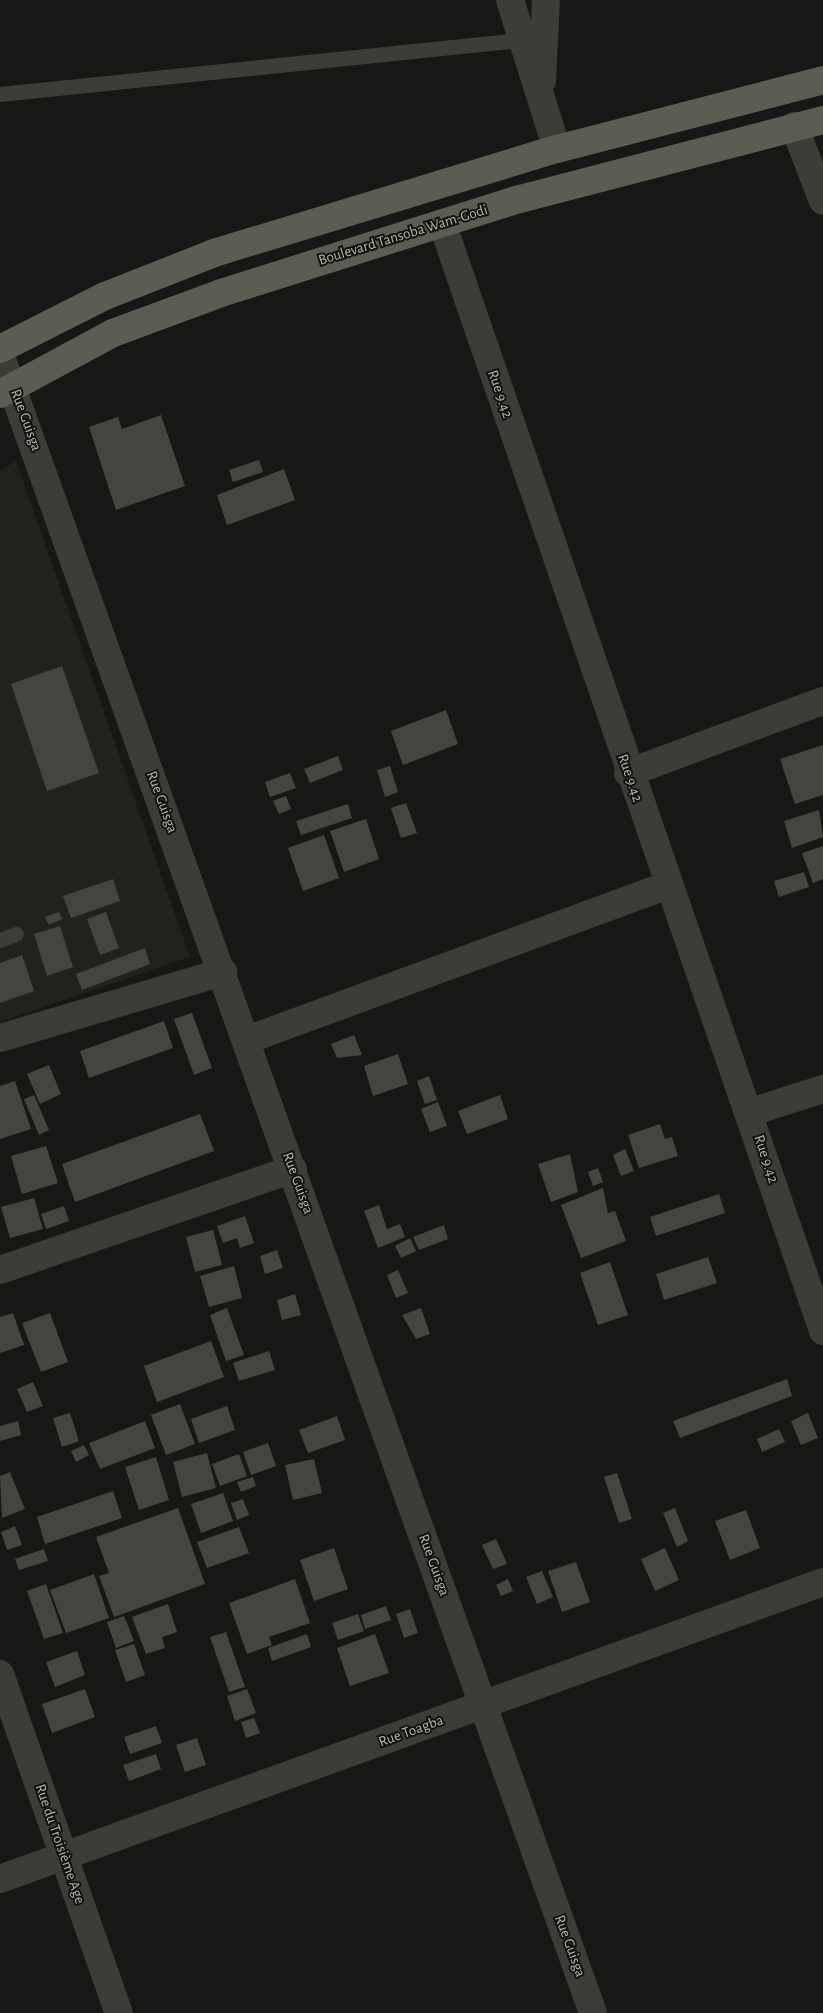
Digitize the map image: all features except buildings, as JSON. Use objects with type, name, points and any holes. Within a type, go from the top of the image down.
[{"type":"main road","points":[[0,349],[104,296],[214,253],[556,149],[823,80]]},
{"type":"main road","name":"Boulevard Tansoba Wam-Godi","points":[[7,390],[113,333],[170,311],[442,223],[794,126],[823,120]]},
{"type":"street","points":[[510,0],[532,39],[541,95],[556,149]]},
{"type":"street","points":[[532,39],[546,0]]},
{"type":"street","points":[[794,126],[823,201]]},
{"type":"street","name":"Rue 9.42","points":[[442,223],[628,773],[751,1112],[823,1331]]},
{"type":"street","name":"Rue Guisga","points":[[0,354],[7,390],[223,972],[593,2013]]},
{"type":"street","points":[[628,773],[823,701]]},
{"type":"street","points":[[247,1040],[668,885]]},
{"type":"street","points":[[0,1038],[223,972]]},
{"type":"street","points":[[751,1112],[823,1089]]},
{"type":"street","points":[[0,1270],[293,1169]]},
{"type":"street","name":"Rue Toagba","points":[[0,1880],[823,1582]]},
{"type":"street","name":"Rue du Troisième Age","points":[[0,1674],[119,2013]]},
{"type":"lane","points":[[0,94],[532,39]]},
{"type":"lane","points":[[0,940],[16,934]]},
{"type":"shaded area","points":[[16,461],[190,957],[0,1022],[0,471]]}]
